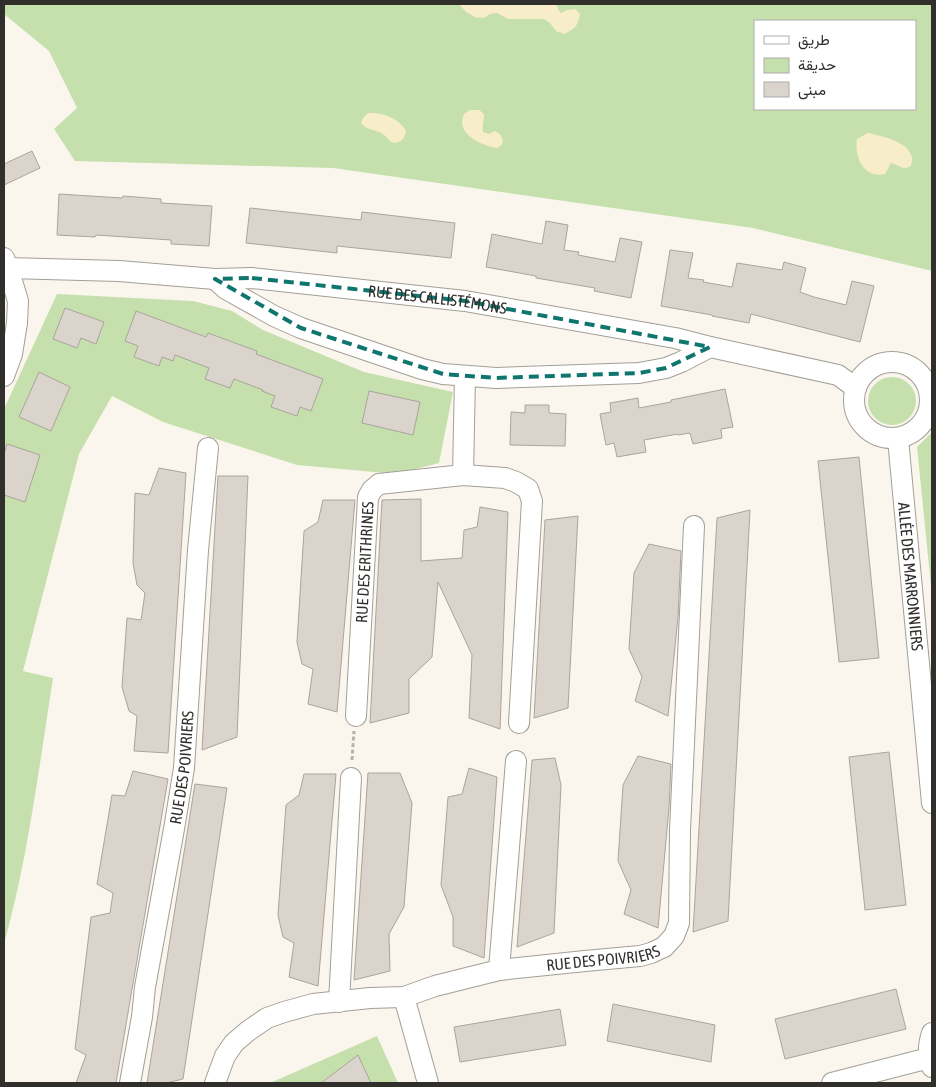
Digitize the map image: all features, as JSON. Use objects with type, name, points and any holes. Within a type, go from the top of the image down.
[{"type":"street","name":"RUE DES CALLISTÉMONS","points":[[5,265],[119,270],[215,279],[252,278],[464,301],[675,338],[838,375],[856,388]]},
{"type":"street","points":[[4,376],[12,354],[18,301],[5,265]]},
{"type":"street","points":[[215,279],[226,289],[274,316],[301,328],[422,369],[443,374],[496,378],[639,373],[666,368],[710,347]]},
{"type":"street","points":[[889,362],[902,363],[913,368],[923,377],[929,388],[931,407],[919,428],[910,435],[898,438],[880,437],[865,427],[858,417],[854,406],[854,394],[858,382],[866,372],[876,365],[889,362]]},
{"type":"street","points":[[463,475],[464,376]]},
{"type":"street","name":"ALLÉE DES MARRONNIERS","points":[[898,438],[932,803]]},
{"type":"street","name":"RUE DES POIVRIERS","points":[[130,1083],[184,768],[198,550],[208,448]]},
{"type":"street","name":"RUE DES ERITHRINES","points":[[356,716],[368,496],[379,484],[463,475],[506,478],[528,489],[532,501],[519,723]]},
{"type":"street","name":"RUE DES POIVRIERS","points":[[215,1083],[225,1056],[234,1043],[267,1018],[284,1012],[313,1004],[370,998],[404,997],[435,986],[499,970],[651,954],[664,947],[674,936],[679,923],[680,830],[694,526]]},
{"type":"street","points":[[499,970],[516,761]]},
{"type":"street","points":[[339,1002],[350,778]]},
{"type":"street","points":[[404,997],[428,1083]]},
{"type":"street","points":[[832,1083],[931,1062],[929,1044],[932,1033]]},
{"type":"path","points":[[350,778],[356,716]]},
{"type":"highlighted area","points":[[252,278],[465,301],[710,347],[666,368],[639,373],[496,378],[443,374],[301,328],[215,279]]},
{"type":"green space","points":[[4,4],[932,4],[932,271],[753,228],[333,168],[75,161],[54,129],[77,108],[49,51],[4,14]]},
{"type":"green space","points":[[57,294],[193,301],[232,311],[263,330],[364,372],[453,392],[439,463],[396,474],[297,465],[163,422],[112,396],[79,454],[23,671],[53,678],[38,779],[20,879],[4,944],[4,409]]},
{"type":"green space","points":[[887,377],[897,377],[909,384],[916,396],[916,406],[909,418],[897,425],[887,425],[879,421],[872,414],[868,406],[868,396],[872,388],[879,381]]},
{"type":"green space","points":[[932,432],[932,596],[917,447]]},
{"type":"green space","points":[[377,1036],[398,1083],[270,1083]]},
{"type":"sand","points":[[459,4],[556,4],[561,13],[575,9],[580,14],[575,27],[564,34],[556,31],[544,19],[508,19],[497,13],[490,14],[484,18],[475,17],[466,12]]},
{"type":"sand","points":[[470,110],[479,110],[484,114],[483,132],[489,134],[495,131],[500,134],[503,140],[502,145],[497,148],[486,145],[466,133],[462,121],[464,114]]},
{"type":"sand","points":[[368,113],[385,115],[399,122],[406,130],[404,138],[394,143],[381,133],[363,126],[361,123]]},
{"type":"sand","points":[[868,133],[894,140],[906,147],[912,158],[911,166],[903,168],[891,163],[885,174],[877,175],[866,170],[859,159],[856,146],[857,139]]},
{"type":"building","points":[[32,151],[40,168],[4,185],[4,164]]},
{"type":"building","points":[[59,194],[122,198],[123,196],[161,199],[161,203],[212,206],[209,246],[171,244],[171,240],[96,235],[95,237],[57,235]]},
{"type":"building","points":[[250,208],[361,220],[362,212],[455,223],[451,258],[337,246],[337,253],[246,243]]},
{"type":"building","points":[[546,221],[568,225],[564,250],[579,252],[578,255],[615,262],[620,238],[642,242],[631,298],[594,291],[595,288],[486,267],[492,234],[542,244]]},
{"type":"building","points":[[670,250],[693,253],[688,278],[704,280],[703,282],[732,287],[737,263],[782,270],[784,262],[806,268],[800,292],[814,297],[846,305],[852,281],[874,286],[860,342],[751,314],[749,323],[661,306]]},
{"type":"building","points":[[65,308],[104,322],[96,344],[81,338],[77,348],[53,339]]},
{"type":"building","points":[[136,311],[206,337],[208,333],[257,351],[256,354],[323,379],[311,411],[300,407],[297,416],[271,407],[275,396],[234,379],[230,388],[205,379],[209,368],[175,355],[173,361],[162,357],[159,366],[134,357],[138,346],[125,341]]},
{"type":"building","points":[[39,372],[70,387],[51,431],[19,417]]},
{"type":"building","points":[[725,389],[733,427],[721,429],[722,438],[693,444],[690,433],[644,440],[646,452],[617,457],[614,443],[606,445],[600,414],[611,412],[610,403],[638,398],[639,408]]},
{"type":"building","points":[[369,391],[420,402],[413,435],[362,423]]},
{"type":"building","points":[[525,405],[549,405],[549,413],[566,414],[565,446],[510,445],[511,412],[525,413]]},
{"type":"building","points":[[7,444],[40,455],[25,502],[4,495],[4,454]]},
{"type":"building","points":[[859,457],[879,658],[839,662],[818,461]]},
{"type":"building","points":[[159,468],[186,473],[168,753],[134,751],[137,716],[129,711],[122,687],[127,618],[141,620],[145,593],[137,585],[133,563],[135,493],[149,495]]},
{"type":"building","points":[[218,476],[248,476],[237,737],[202,750]]},
{"type":"building","points":[[421,499],[421,561],[462,558],[464,530],[477,527],[480,507],[508,512],[500,729],[469,718],[472,655],[438,582],[432,657],[409,679],[409,713],[370,723],[382,500]]},
{"type":"building","points":[[323,500],[355,500],[337,712],[308,704],[313,669],[302,664],[297,642],[304,531],[318,522]]},
{"type":"building","points":[[750,510],[728,921],[693,932],[717,518]]},
{"type":"building","points":[[578,516],[568,708],[534,718],[545,520]]},
{"type":"building","points":[[649,544],[681,551],[678,617],[668,716],[635,701],[642,677],[629,649],[634,573]]},
{"type":"building","points":[[889,752],[906,905],[865,910],[849,757]]},
{"type":"building","points":[[638,756],[671,764],[658,928],[624,914],[631,890],[618,861],[623,785]]},
{"type":"building","points":[[555,758],[561,785],[554,933],[517,947],[532,760]]},
{"type":"building","points":[[469,768],[497,777],[484,958],[453,946],[453,917],[441,885],[448,797],[462,794]]},
{"type":"building","points":[[133,771],[168,779],[116,1083],[76,1083],[86,1055],[75,1049],[91,917],[110,913],[113,893],[97,884],[112,795],[125,796]]},
{"type":"building","points":[[368,773],[400,773],[412,803],[404,907],[389,934],[390,971],[354,980]]},
{"type":"building","points":[[304,774],[336,774],[318,986],[289,977],[294,943],[283,937],[278,915],[286,805],[299,795]]},
{"type":"building","points":[[195,784],[227,788],[183,1079],[166,1083],[147,1083]]},
{"type":"building","points":[[896,989],[906,1029],[785,1059],[775,1019]]},
{"type":"building","points":[[613,1004],[715,1025],[711,1062],[607,1041]]},
{"type":"building","points":[[560,1009],[566,1045],[460,1062],[454,1027]]},
{"type":"building","points":[[358,1055],[371,1083],[321,1083]]}]
